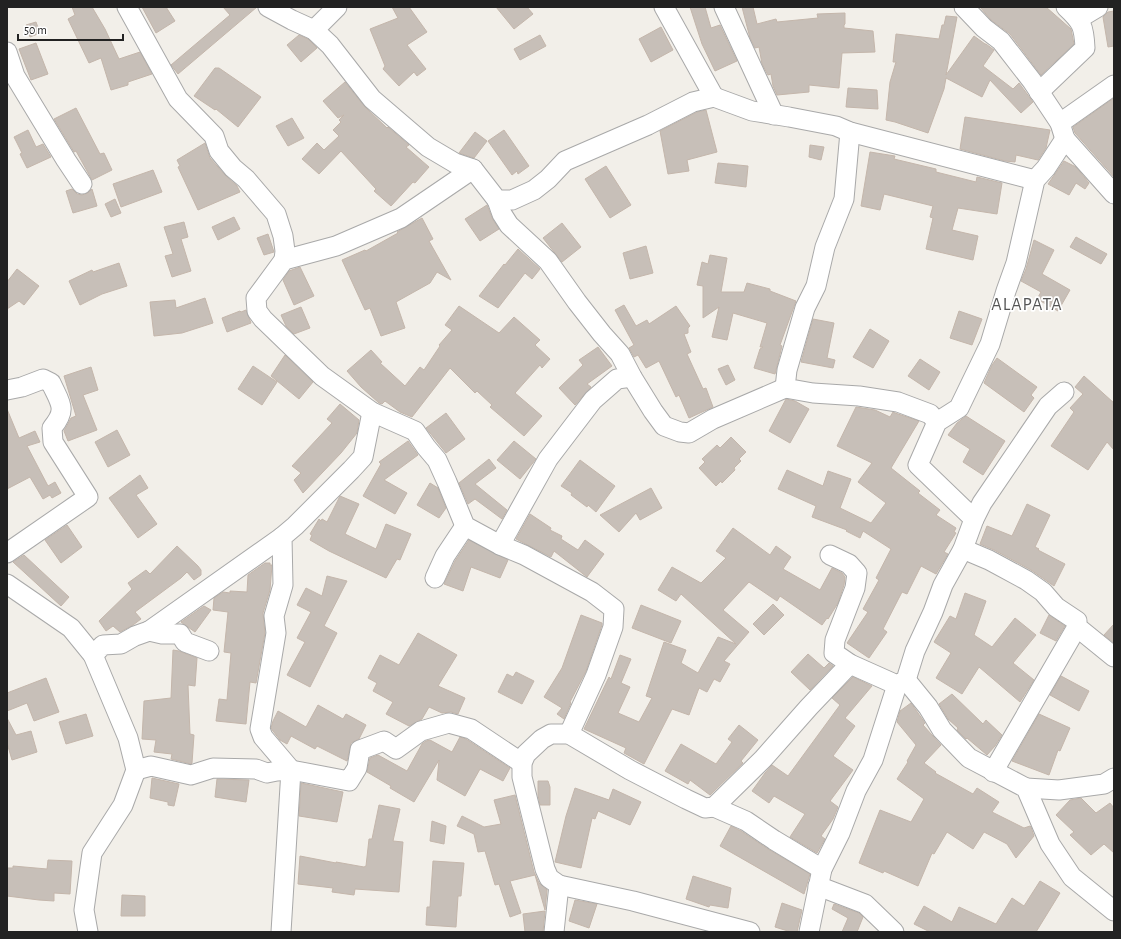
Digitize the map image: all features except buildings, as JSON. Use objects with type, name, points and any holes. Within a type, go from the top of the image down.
[{"type":"street","points":[[127,7],[178,99],[214,136],[219,151],[233,168],[246,178],[276,214],[283,236],[285,251],[284,260],[256,298],[257,311],[263,319],[322,376],[372,412],[415,431],[437,460],[465,526],[524,555],[592,592],[614,609],[613,627],[596,675],[569,734]]},
{"type":"street","points":[[268,7],[314,30],[330,45],[372,99],[428,147],[455,163],[473,169],[497,200],[502,214],[509,225],[548,261],[577,302],[620,354],[632,377],[664,426],[680,432],[689,432],[713,419],[785,388],[813,393],[859,396],[898,402],[930,414],[937,422]]},
{"type":"street","points":[[314,30],[337,7]]},
{"type":"street","points":[[664,7],[714,97]]},
{"type":"street","points":[[724,7],[774,115]]},
{"type":"street","points":[[964,7],[984,28],[1001,41],[1039,92],[1062,131],[1114,194]]},
{"type":"street","points":[[1039,92],[1085,48],[1084,31],[1072,13],[1098,7]]},
{"type":"street","points":[[7,52],[15,76],[82,184]]},
{"type":"street","points":[[974,518],[918,465],[937,422],[959,408],[990,344],[1016,263],[1035,180],[1046,168],[1062,131],[1114,85]]},
{"type":"street","points":[[497,200],[512,200],[534,190],[548,180],[565,161],[648,125],[693,102],[714,97],[752,111],[836,126],[850,132],[1035,180]]},
{"type":"street","points":[[785,388],[787,370],[805,308],[816,286],[825,247],[844,199],[850,132]]},
{"type":"street","points":[[284,260],[336,246],[401,218],[473,169]]},
{"type":"street","points":[[500,544],[548,459],[593,400],[617,379],[632,377]]},
{"type":"street","points":[[7,390],[22,387],[43,379],[51,383],[62,409],[60,418],[52,428],[53,442],[88,498],[7,553]]},
{"type":"street","points":[[809,932],[820,877],[840,833],[856,791],[872,760],[902,682],[933,612],[943,585],[963,549],[974,518],[982,503],[1048,406],[1064,392]]},
{"type":"street","points":[[93,655],[103,645],[121,644],[135,636],[149,631],[282,536],[323,498],[363,457],[372,412]]},
{"type":"street","points":[[435,578],[445,556],[465,526]]},
{"type":"street","points":[[281,932],[291,770],[263,737],[260,728],[276,633],[274,616],[282,585],[282,536]]},
{"type":"street","points":[[963,549],[989,560],[1026,580],[1043,592],[1056,607],[1078,621],[1077,627],[993,772]]},
{"type":"street","points":[[830,555],[849,564],[857,573],[856,588],[835,640],[834,654],[850,664],[902,682],[928,707],[942,730],[968,758],[1026,788],[1059,790],[1104,784],[1114,778]]},
{"type":"street","points":[[7,584],[71,628],[93,655],[128,738],[136,770],[123,805],[92,853],[84,910],[88,932]]},
{"type":"street","points":[[1077,627],[1114,657]]},
{"type":"street","points":[[149,631],[162,634],[180,634],[184,642],[209,651]]},
{"type":"street","points":[[714,807],[762,759],[850,664]]},
{"type":"street","points":[[136,770],[151,766],[191,775],[213,768],[256,769],[267,773],[291,770],[348,781],[357,768],[360,750],[384,741],[396,749],[421,731],[449,723],[471,729],[522,763]]},
{"type":"street","points":[[750,932],[633,901],[559,885],[549,878],[545,869],[522,777],[522,763],[526,754],[542,739],[551,734],[569,734],[630,770],[704,808],[714,807],[746,821],[774,840],[820,877],[865,904],[894,932]]},
{"type":"street","points":[[1026,788],[1050,844],[1072,878],[1114,911]]},
{"type":"street","points":[[554,932],[559,885]]},
{"type":"district","name":"ALAPATA","points":[[1027,304]]}]
